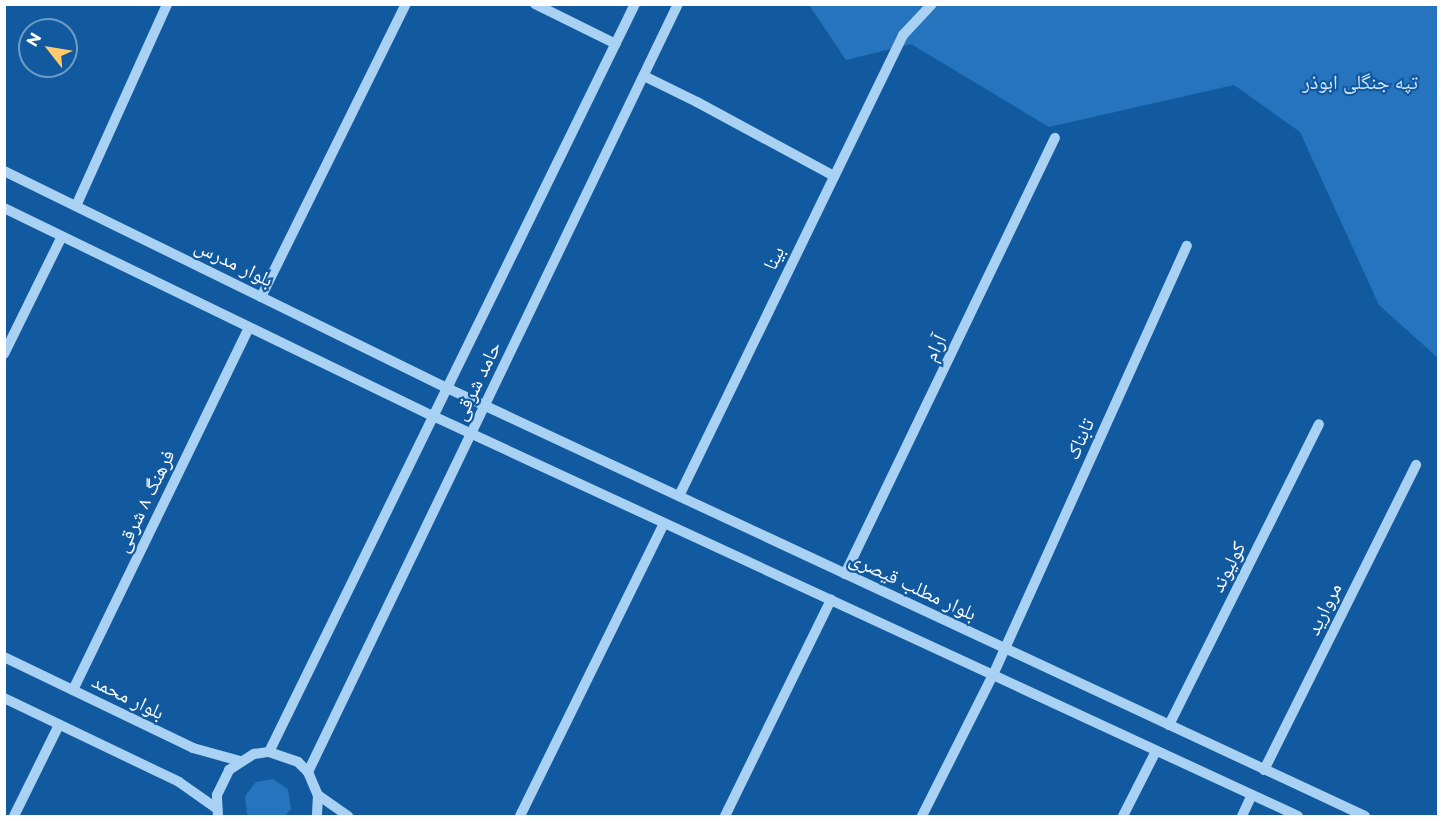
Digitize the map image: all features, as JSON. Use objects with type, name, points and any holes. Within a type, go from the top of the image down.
[{"type":"street","points":[[76,206],[167,4]]},
{"type":"street","points":[[261,297],[406,4]]},
{"type":"street","points":[[535,4],[616,44]]},
{"type":"street","name":"حامد شرقی","points":[[269,752],[635,4]]},
{"type":"street","name":"حامد شرقی","points":[[308,772],[678,4]]},
{"type":"street","name":"بینا","points":[[679,496],[903,35],[932,4]]},
{"type":"street","points":[[644,76],[698,102],[834,176]]},
{"type":"street","name":"آرام","points":[[845,574],[1055,138]]},
{"type":"street","name":"بلوار مدرس","points":[[4,171],[447,388]]},
{"type":"street","points":[[4,208],[471,434],[1298,816]]},
{"type":"street","points":[[4,354],[62,236]]},
{"type":"street","name":"تابناک","points":[[922,816],[993,675],[1187,246]]},
{"type":"street","name":"فرهنگ ۸ شرقی","points":[[73,690],[249,327]]},
{"type":"street","name":"بلوار مطلب قیصری","points":[[447,388],[1365,816]]},
{"type":"street","name":"کولیوند","points":[[1169,725],[1319,424]]},
{"type":"street","name":"مروارید","points":[[1264,770],[1416,465]]},
{"type":"street","points":[[520,816],[664,523]]},
{"type":"street","points":[[725,816],[831,600]]},
{"type":"street","name":"بلوار محمد","points":[[4,657],[193,748],[240,761]]},
{"type":"street","points":[[4,698],[179,782],[217,812]]},
{"type":"street","points":[[14,816],[59,725]]},
{"type":"street","points":[[1123,816],[1156,751]]},
{"type":"street","points":[[217,812],[221,781],[240,761],[254,754],[269,752],[298,762],[308,772],[318,795],[317,816]]},
{"type":"street","points":[[318,795],[348,816]]},
{"type":"street","points":[[1242,816],[1252,795]]},
{"type":"green space","name":"تپه جنگلی ابوذر","points":[[809,5],[1438,5],[1438,358],[1379,305],[1300,132],[1234,85],[1049,127],[911,44],[846,60]]},
{"type":"green space","points":[[273,779],[288,789],[291,809],[285,816],[250,816],[247,814],[245,796],[256,782]]}]
